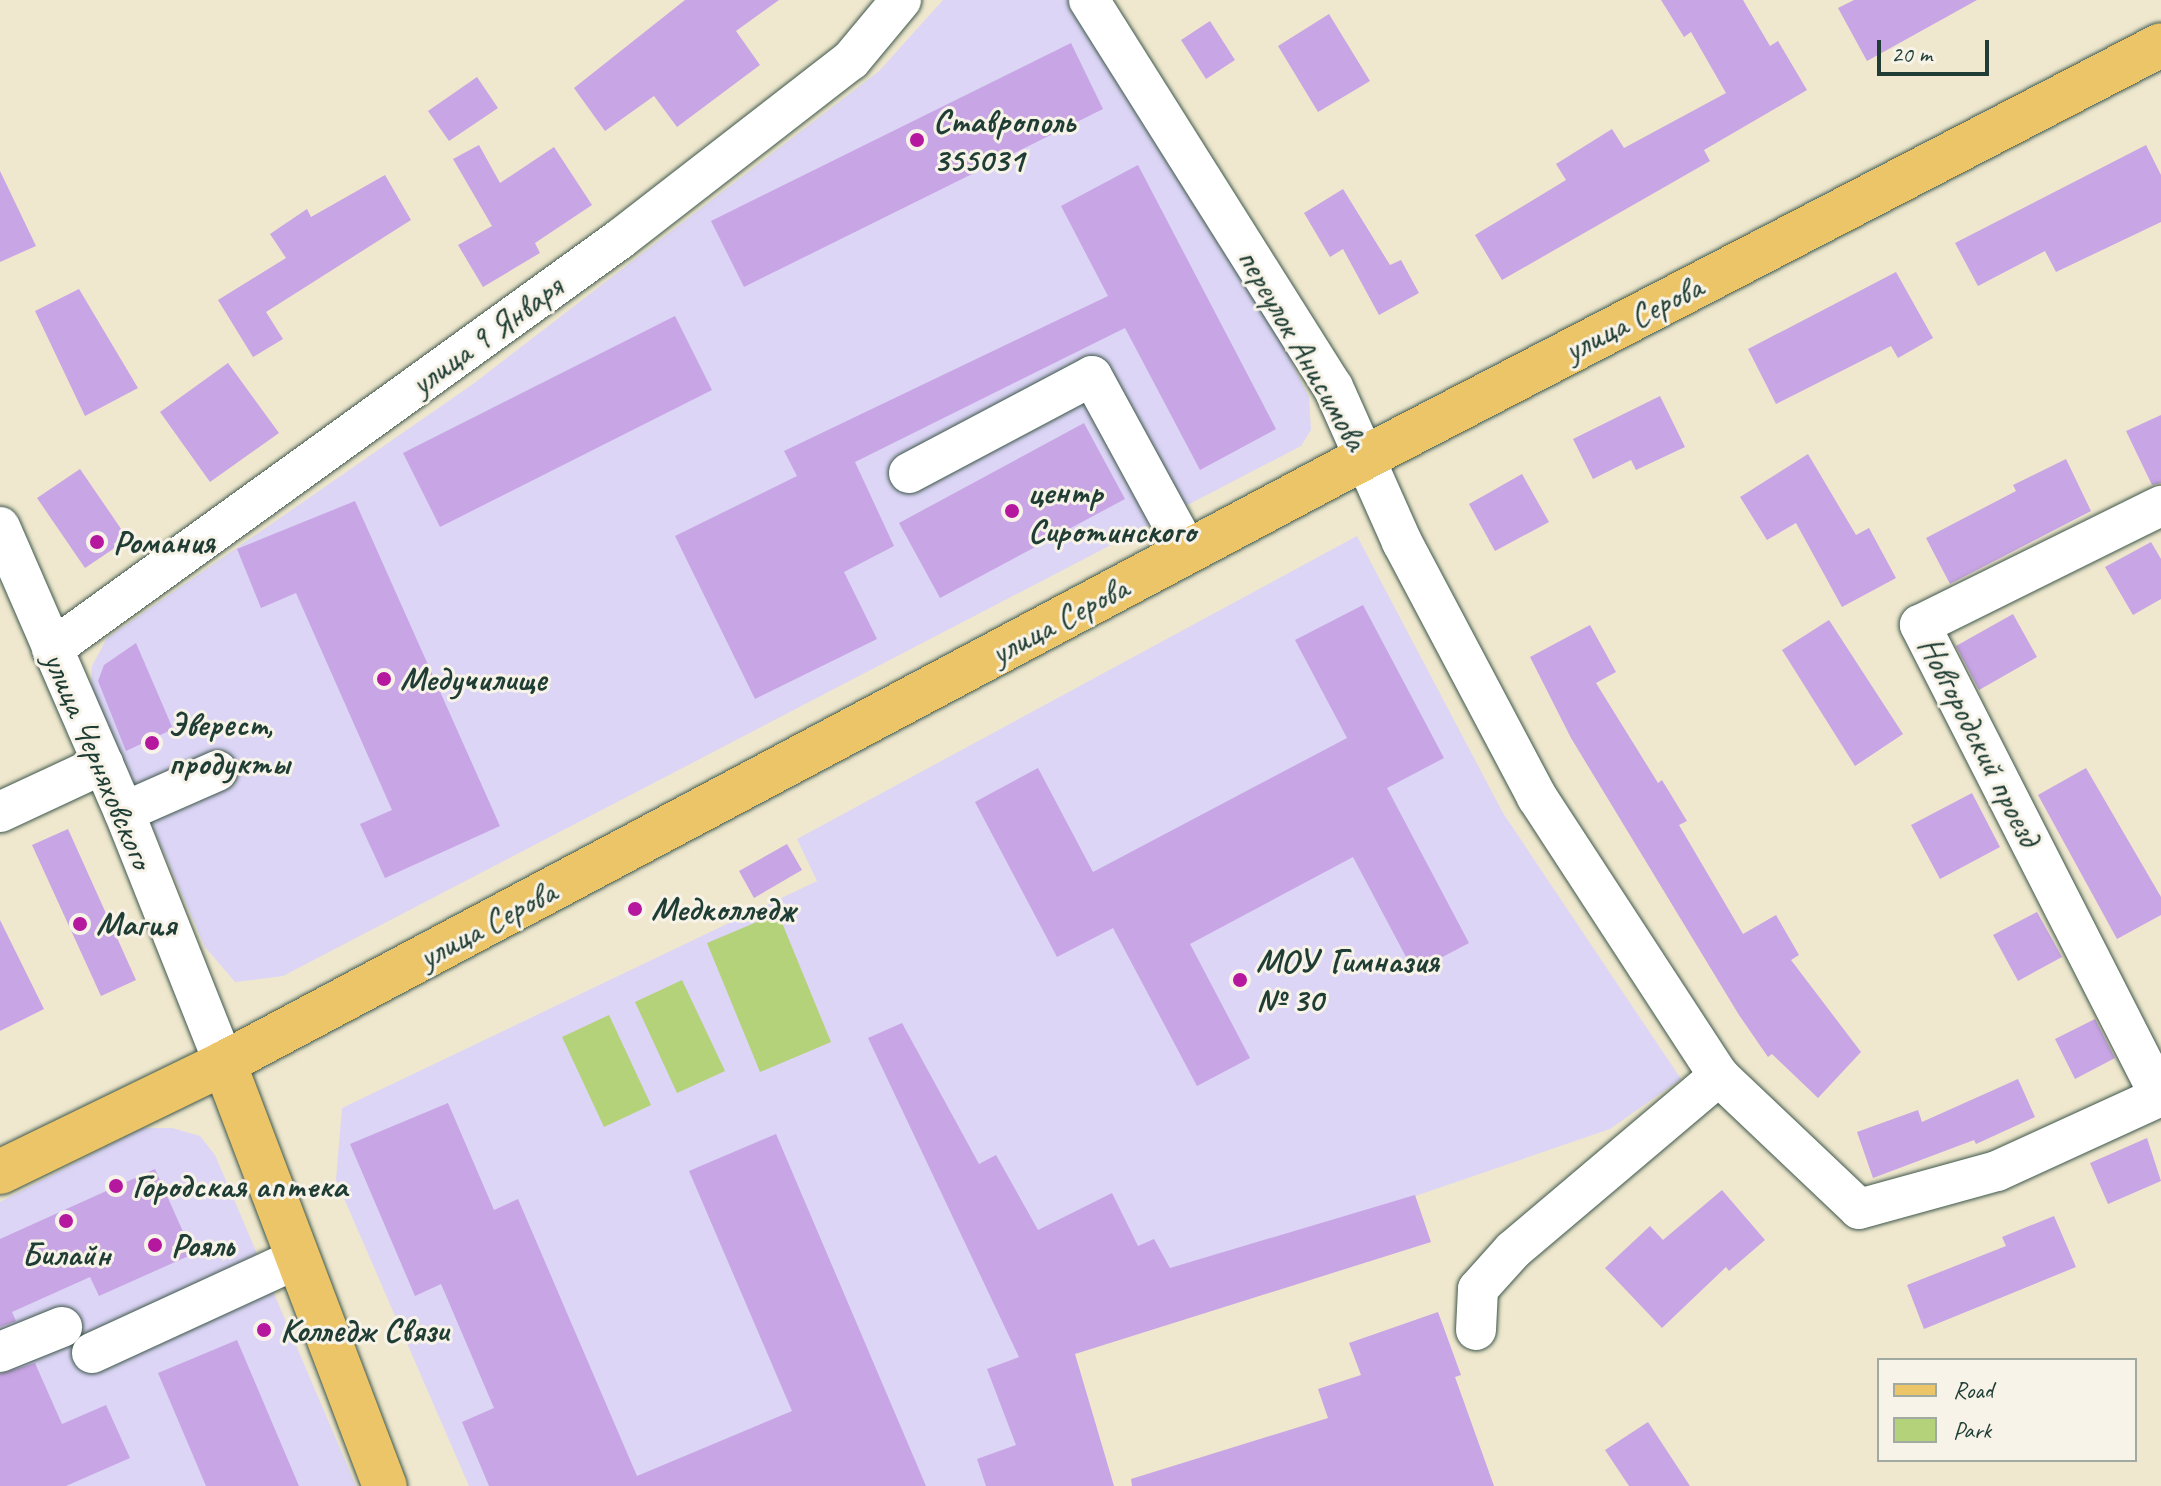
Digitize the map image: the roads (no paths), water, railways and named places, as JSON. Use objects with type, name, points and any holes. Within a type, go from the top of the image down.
[{"type":"main road","name":"улица Серова","points":[[0,1172],[224,1063],[1366,457],[2161,45]]},
{"type":"main road","name":"улица Черняховского","points":[[224,1063],[385,1486]]},
{"type":"street","name":"улица 9 Января","points":[[52,649],[620,239],[851,60],[901,0]]},
{"type":"street","name":"переулок Анисимова","points":[[1089,0],[1333,387],[1402,542],[1537,797],[1719,1076],[1859,1209]]},
{"type":"street","points":[[909,473],[1092,376],[1188,552]]},
{"type":"street","name":"Новгородский проезд","points":[[1859,1209],[1997,1171],[2161,1096],[1920,625],[2161,506]]},
{"type":"street","name":"улица Черняховского","points":[[0,527],[124,812],[224,1063]]},
{"type":"street","points":[[0,812],[103,764]]},
{"type":"street","points":[[124,812],[217,771]]},
{"type":"street","points":[[1476,1330],[1478,1289],[1513,1250],[1719,1076]]},
{"type":"street","points":[[92,1353],[299,1258]]},
{"type":"street","points":[[0,1352],[62,1327]]},
{"type":"place","name":"Ставрополь 355031","points":[[917,140]]},
{"type":"place","name":"центр Сиротинского","points":[[1012,511]]},
{"type":"place","name":"Романия","points":[[97,542]]},
{"type":"place","name":"Медучилище","points":[[384,679]]},
{"type":"place","name":"Эверест, продукты","points":[[152,743]]},
{"type":"place","name":"Медколледж","points":[[635,909]]},
{"type":"place","name":"Магия","points":[[80,924]]},
{"type":"place","name":"МОУ Гимназия № 30","points":[[1240,980]]},
{"type":"place","name":"Городская аптека","points":[[116,1186]]},
{"type":"place","name":"Билайн","points":[[66,1221]]},
{"type":"place","name":"Рояль","points":[[155,1245]]},
{"type":"place","name":"Колледж Связи","points":[[264,1330]]}]
